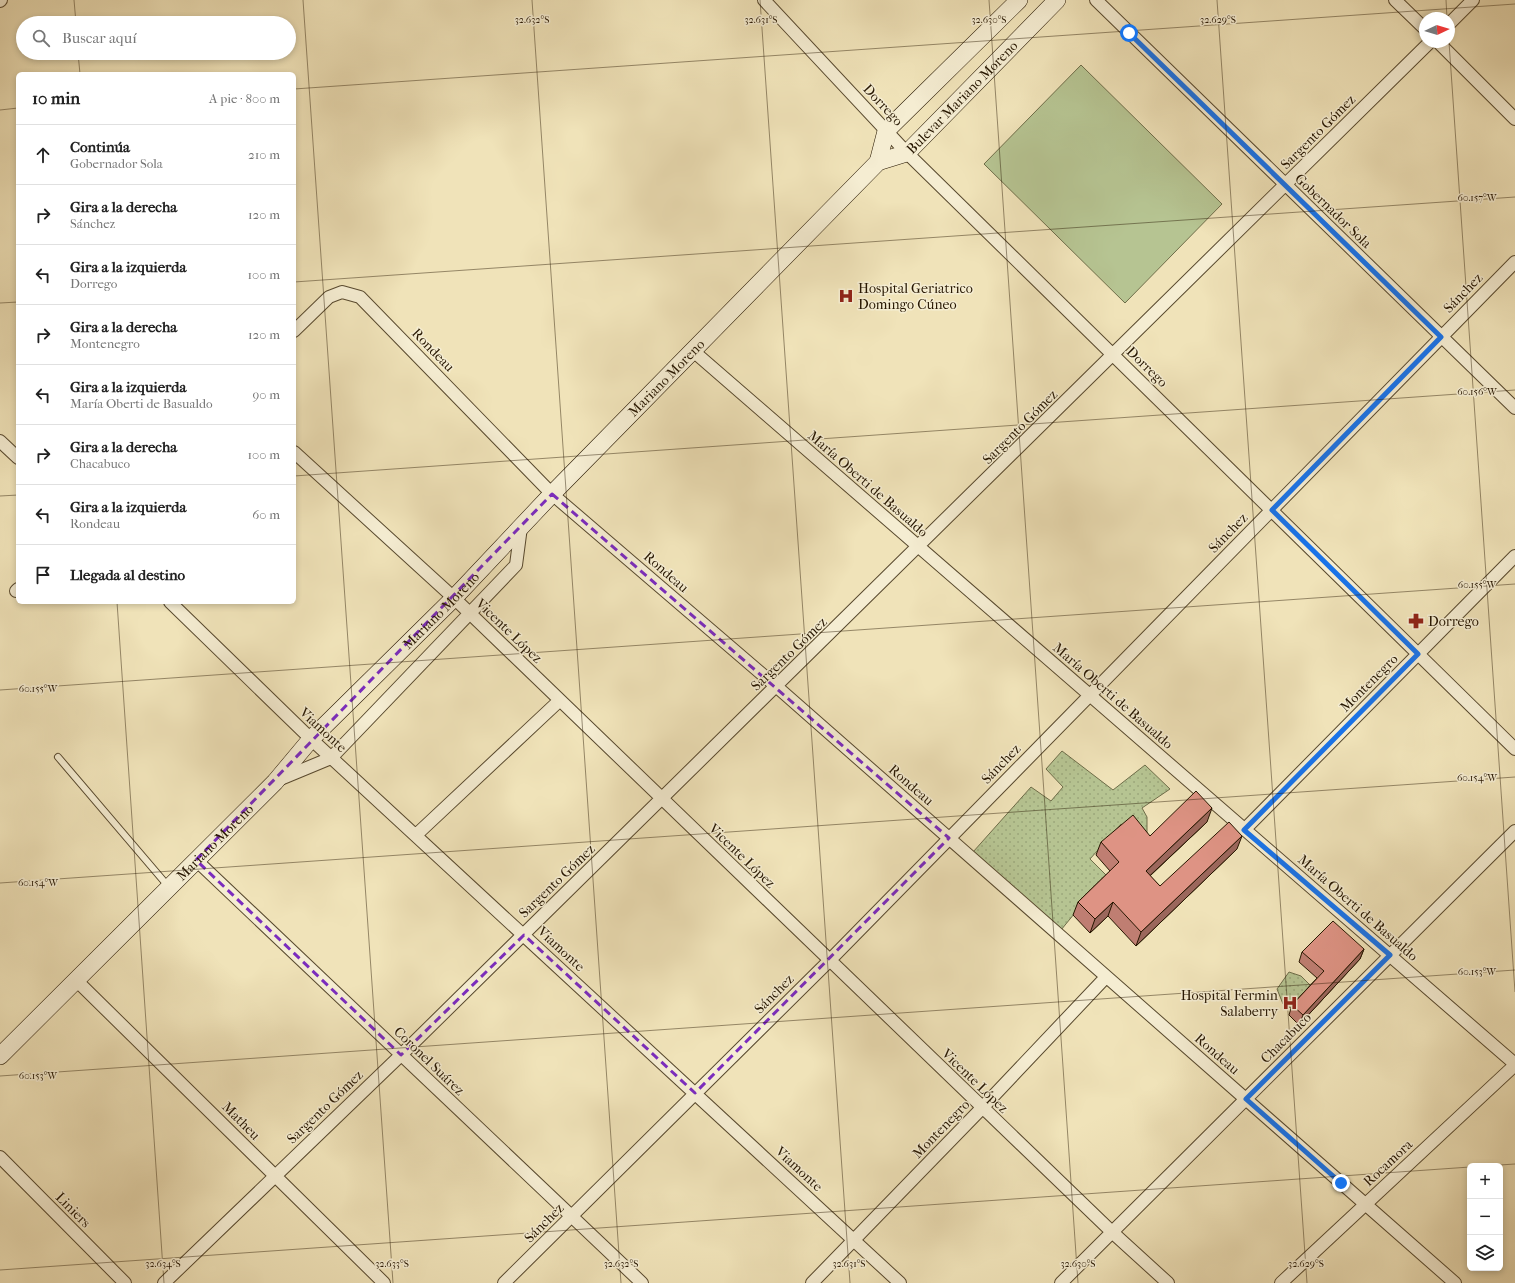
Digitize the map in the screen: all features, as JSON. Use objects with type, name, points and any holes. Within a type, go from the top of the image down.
[{"type":"main road","name":"Bulevar Mariano Moreno","points":[[878,162],[886,131],[1019,0]]},
{"type":"main road","name":"Bulevar Mariano Moreno","points":[[878,162],[907,153],[1057,0]]},
{"type":"main road","name":"Mariano Moreno","points":[[0,1056],[275,782],[311,739],[454,598],[552,494],[692,350],[878,162]]},
{"type":"street","name":"Dorrego","points":[[764,0],[907,153],[1515,748]]},
{"type":"street","name":"Gobernador Sola","points":[[1096,0],[1285,186],[1515,408]]},
{"type":"street","points":[[1395,0],[1419,23]]},
{"type":"street","points":[[1455,18],[1473,0]]},
{"type":"street","name":"Sargento Gómez","points":[[164,1283],[401,1055],[662,800],[1424,48]]},
{"type":"street","points":[[1444,48],[1515,119]]},
{"type":"street","name":"Sánchez","points":[[504,1283],[829,961],[1515,262]]},
{"type":"street","name":"Rondeau","points":[[296,329],[329,297],[342,292],[360,297],[552,494],[777,687],[1455,1283]]},
{"type":"street","name":"María Oberti de Basualdo","points":[[692,350],[1515,1064]]},
{"type":"street","points":[[0,441],[16,456]]},
{"type":"street","name":"Vicente López","points":[[296,454],[454,598],[982,1108],[1112,1232],[1168,1283]]},
{"type":"street","points":[[275,782],[331,758],[470,614],[516,565],[521,527]]},
{"type":"street","name":"Montenegro","points":[[1244,830],[1515,556]]},
{"type":"street","name":"Viamonte","points":[[172,604],[331,758],[900,1283]]},
{"type":"street","points":[[416,835],[559,701]]},
{"type":"street","name":"Chacabuco","points":[[1061,1283],[1515,831]]},
{"type":"street","name":"Coronel Suárez","points":[[196,860],[642,1283]]},
{"type":"street","name":"Montenegro","points":[[812,1283],[855,1241],[1106,977]]},
{"type":"street","name":"Matheu","points":[[76,980],[384,1283]]},
{"type":"street","name":"Rocamora","points":[[1281,1283],[1515,1064]]},
{"type":"street","name":"Liniers","points":[[0,1157],[125,1283]]},
{"type":"lane","points":[[58,757],[169,888]]},
{"type":"highlighted area","points":[[552,494],[949,838],[695,1093],[524,935],[401,1055],[196,860]]},
{"type":"green space","points":[[1081,65],[1222,204],[1125,303],[984,164]]},
{"type":"green space","points":[[1062,751],[1113,790],[1145,765],[1170,789],[1142,808],[1147,817],[1147,835],[1143,839],[1121,824],[1090,859],[1106,875],[1061,930],[973,852],[1031,787],[1051,801],[1063,787],[1046,769]]},
{"type":"green space","points":[[1289,972],[1301,976],[1311,986],[1291,1008],[1283,1004],[1277,989]]},
{"type":"building","points":[[1196,791],[1212,808],[1146,871],[1160,886],[1229,822],[1242,836],[1141,932],[1113,902],[1095,919],[1078,902],[1119,862],[1101,842],[1133,815],[1150,836]]},
{"type":"building","points":[[1333,921],[1364,949],[1303,1015],[1292,1005],[1324,971],[1302,952]]},
{"type":"place","name":"Hospital Geriatrico Domingo Cúneo","points":[[846,296]]},
{"type":"place","name":"Dorrego","points":[[1416,621]]},
{"type":"place","name":"Hospital Fermin Salaberry","points":[[1290,1003]]},
{"type":"route","points":[[1129,33],[1441,337],[1272,510],[1418,654],[1244,830],[1390,955],[1246,1099],[1341,1183]]}]
